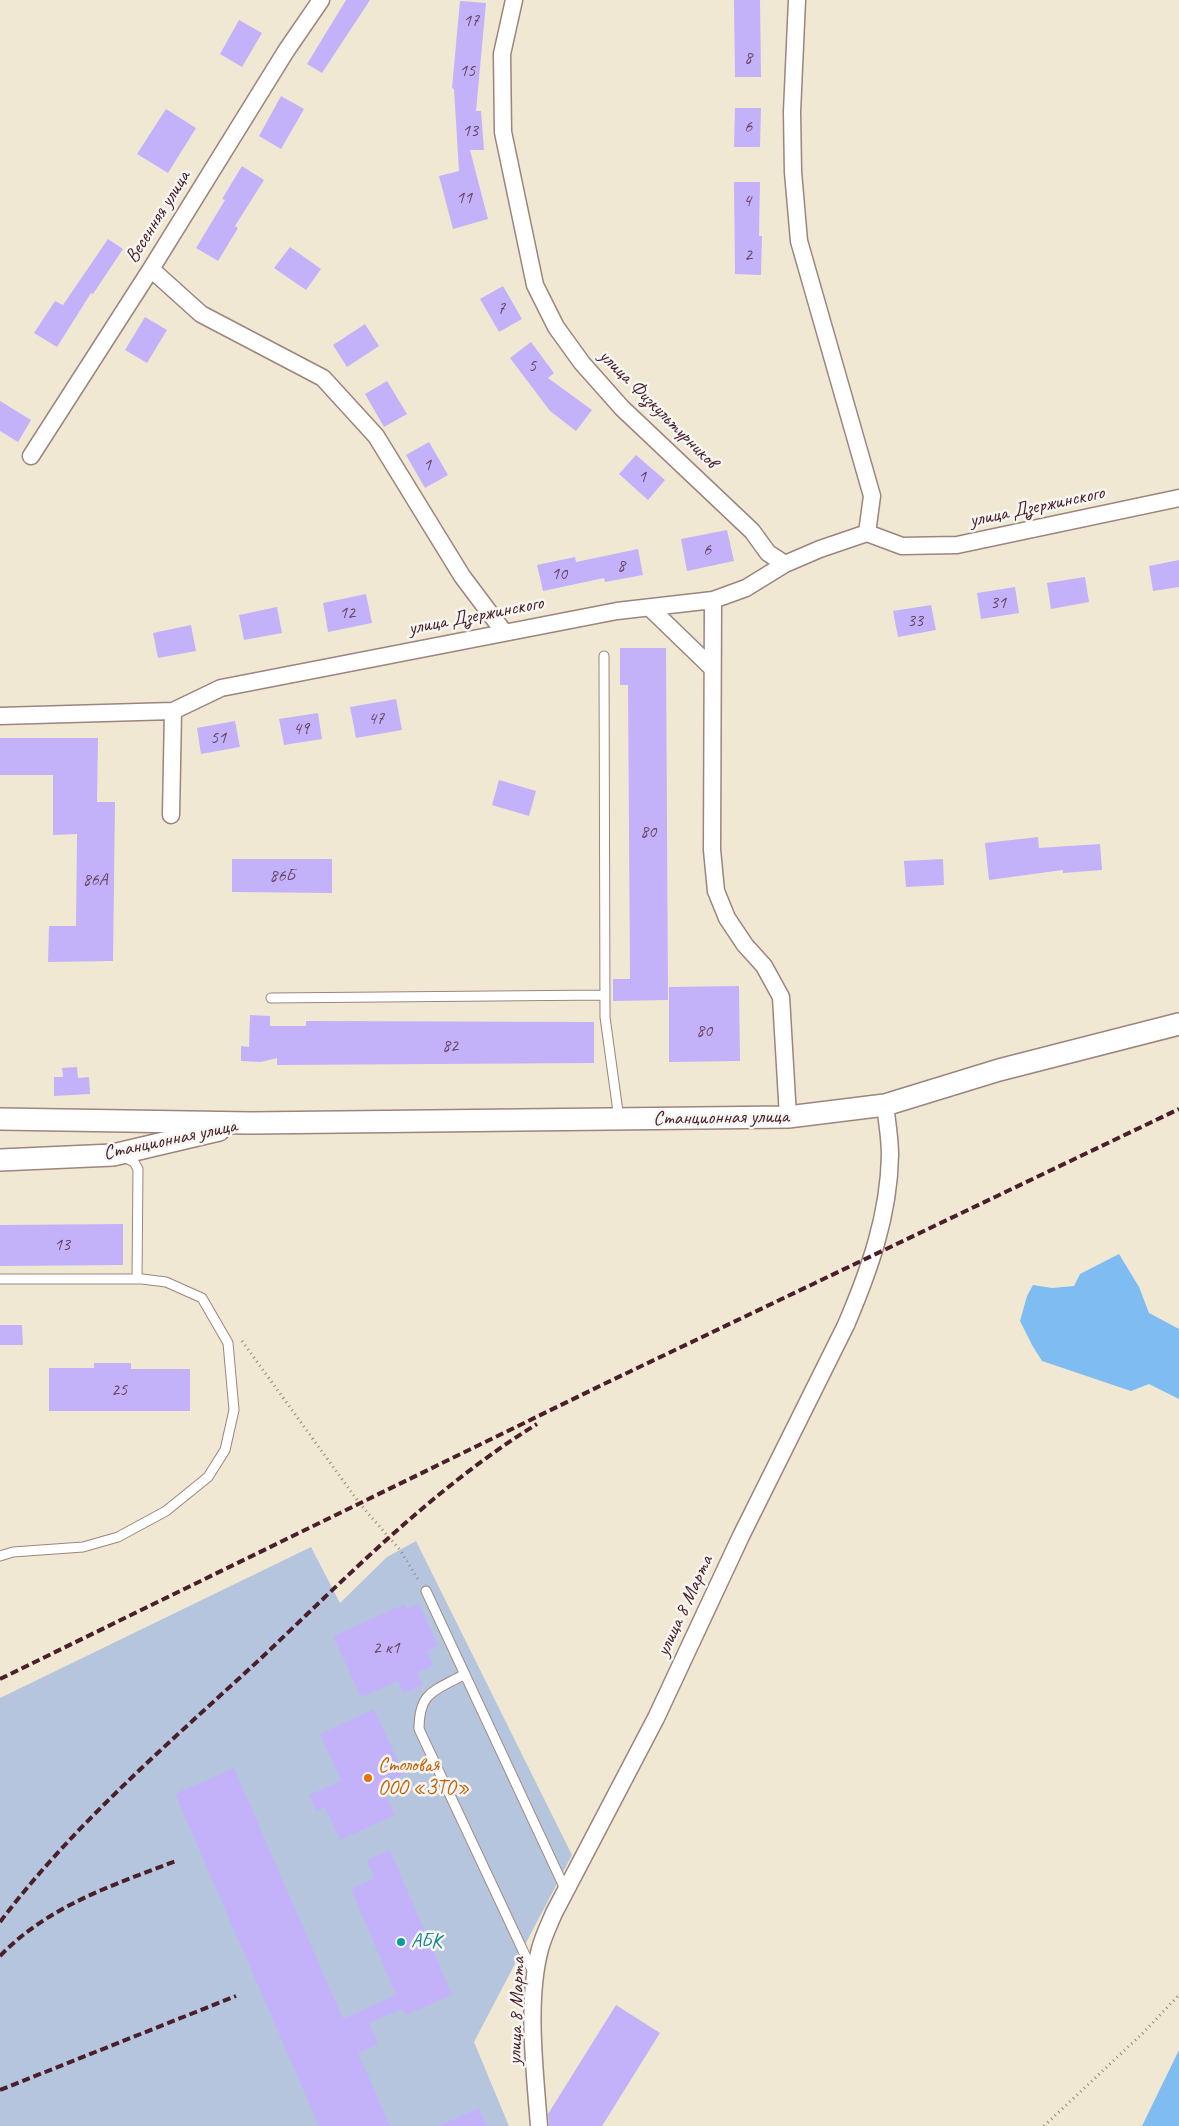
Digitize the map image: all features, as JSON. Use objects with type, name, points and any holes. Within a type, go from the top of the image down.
[{"type":"street","name":"Весенняя улица","points":[[31,456],[151,269],[286,52],[321,0]]},
{"type":"street","name":"улица Физкультурников","points":[[514,0],[502,54],[503,132],[535,285],[556,327],[582,363],[622,408],[752,531],[768,552],[785,564]]},
{"type":"street","points":[[785,564],[820,549],[867,533],[872,496],[799,240],[793,172],[792,112],[797,0]]},
{"type":"street","points":[[151,269],[201,314],[323,378],[376,436],[462,576],[504,632]]},
{"type":"street","name":"улица Дзержинского","points":[[867,533],[902,546],[957,545],[1179,498]]},
{"type":"street","points":[[760,579],[768,552]]},
{"type":"street","name":"улица Дзержинского","points":[[173,711],[221,688],[617,611],[713,600],[746,588],[785,564]]},
{"type":"street","points":[[713,600],[712,850],[716,891],[727,918],[745,945],[764,966],[781,997],[788,1117]]},
{"type":"street","points":[[650,608],[712,668]]},
{"type":"street","points":[[0,716],[173,711],[171,815]]},
{"type":"street","name":"Станционная улица","points":[[0,1119],[251,1122],[788,1117],[852,1111],[885,1105],[999,1070],[1179,1024]]},
{"type":"street","name":"улица 8 Марта","points":[[539,2126],[534,2026],[535,1975],[546,1930],[669,1691],[741,1536],[861,1291],[876,1246],[885,1203],[890,1156],[885,1105]]},
{"type":"street","name":"Станционная улица","points":[[0,1160],[113,1155],[251,1122]]},
{"type":"lane","points":[[604,656],[605,1016],[619,1120]]},
{"type":"lane","points":[[271,998],[605,995]]},
{"type":"lane","points":[[113,1155],[128,1157],[138,1169],[137,1279]]},
{"type":"lane","points":[[0,1279],[137,1279],[166,1282],[202,1298],[228,1343],[234,1410],[225,1450],[208,1477],[166,1511],[118,1537],[83,1546],[13,1552],[0,1556]]},
{"type":"lane","points":[[426,1590],[566,1891]]},
{"type":"lane","points":[[464,1674],[425,1698],[420,1707],[419,1730],[535,1975]]},
{"type":"path","points":[[238,1336],[360,1504],[400,1550],[426,1590]]},
{"type":"path","points":[[1044,2126],[1144,2032],[1179,1994]]},
{"type":"shaded area","points":[[416,1541],[572,1855],[474,2042],[509,2126],[0,2126],[0,1698],[311,1547],[340,1603],[387,1557]]},
{"type":"water","points":[[1119,1254],[1139,1287],[1149,1313],[1179,1329],[1179,1399],[1149,1384],[1131,1391],[1042,1361],[1020,1321],[1027,1296],[1033,1285],[1052,1288],[1074,1286],[1080,1274]]},
{"type":"water","points":[[1179,2050],[1179,2126],[1142,2126]]},
{"type":"building","points":[[346,0],[370,0],[322,73],[307,64]]},
{"type":"building","points":[[734,0],[760,0],[761,77],[735,77]]},
{"type":"building","points":[[460,1],[486,3],[476,111],[481,111],[484,150],[470,150],[488,219],[453,229],[439,176],[459,171],[454,89],[452,88]]},
{"type":"building","points":[[239,20],[262,33],[242,67],[220,54]]},
{"type":"building","points":[[281,96],[304,109],[281,149],[259,136]]},
{"type":"building","points":[[735,108],[761,108],[760,147],[734,147]]},
{"type":"building","points":[[166,109],[196,128],[168,173],[137,154]]},
{"type":"building","points":[[242,166],[264,180],[235,226],[238,228],[218,261],[196,248],[225,200],[222,199]]},
{"type":"building","points":[[734,182],[760,182],[759,236],[762,236],[761,275],[735,274]]},
{"type":"building","points":[[108,239],[123,249],[93,294],[91,293],[57,347],[34,333],[55,301],[63,305]]},
{"type":"building","points":[[290,247],[321,269],[306,290],[274,268]]},
{"type":"building","points":[[503,286],[522,319],[499,332],[480,299]]},
{"type":"building","points":[[145,317],[167,330],[147,363],[125,350]]},
{"type":"building","points":[[365,324],[379,346],[347,367],[333,345]]},
{"type":"building","points":[[531,342],[554,373],[548,378],[592,410],[576,431],[550,411],[510,358]]},
{"type":"building","points":[[387,381],[407,414],[384,427],[365,394]]},
{"type":"building","points":[[0,401],[31,420],[18,442],[0,431]]},
{"type":"building","points":[[429,442],[448,475],[425,488],[406,455]]},
{"type":"building","points":[[636,455],[665,480],[648,500],[619,474]]},
{"type":"building","points":[[727,530],[734,561],[687,571],[681,539]]},
{"type":"building","points":[[638,549],[643,575],[605,582],[604,578],[543,591],[537,565],[575,557],[576,562]]},
{"type":"building","points":[[1179,560],[1179,587],[1153,591],[1149,566]]},
{"type":"building","points":[[1085,577],[1089,602],[1051,609],[1047,583]]},
{"type":"building","points":[[1015,587],[1019,613],[981,619],[977,593]]},
{"type":"building","points":[[366,594],[372,623],[328,632],[323,603]]},
{"type":"building","points":[[931,605],[936,630],[898,637],[893,611]]},
{"type":"building","points":[[277,607],[282,633],[244,640],[239,615]]},
{"type":"building","points":[[191,625],[196,651],[158,658],[153,633]]},
{"type":"building","points":[[620,648],[666,648],[668,1000],[613,1001],[613,979],[630,979],[628,685],[620,685]]},
{"type":"building","points":[[396,699],[402,730],[356,738],[350,707]]},
{"type":"building","points":[[318,713],[322,739],[284,745],[279,719]]},
{"type":"building","points":[[235,721],[240,747],[201,754],[197,728]]},
{"type":"building","points":[[0,738],[98,738],[97,802],[115,802],[113,961],[48,962],[49,926],[76,926],[77,834],[53,835],[53,775],[0,775]]},
{"type":"building","points":[[499,780],[536,791],[529,816],[492,805]]},
{"type":"building","points":[[1038,837],[1039,848],[1100,844],[1102,870],[1063,873],[1063,870],[989,880],[985,843]]},
{"type":"building","points":[[232,859],[332,859],[332,893],[232,892]]},
{"type":"building","points":[[943,859],[944,885],[906,887],[904,861]]},
{"type":"building","points":[[739,986],[740,1061],[669,1062],[669,987]]},
{"type":"building","points":[[250,1015],[270,1016],[270,1026],[306,1026],[306,1021],[594,1022],[594,1063],[277,1065],[277,1058],[261,1062],[241,1061],[241,1046],[249,1047]]},
{"type":"building","points":[[77,1067],[78,1078],[89,1077],[90,1094],[54,1096],[54,1077],[63,1077],[62,1068]]},
{"type":"building","points":[[123,1224],[123,1265],[0,1266],[0,1225]]},
{"type":"building","points":[[0,1325],[22,1325],[23,1345],[0,1345]]},
{"type":"building","points":[[94,1363],[131,1363],[131,1369],[190,1369],[190,1411],[49,1411],[49,1368],[94,1368]]},
{"type":"building","points":[[405,1604],[407,1609],[419,1604],[438,1646],[427,1651],[434,1665],[417,1673],[423,1685],[404,1693],[398,1681],[361,1697],[333,1636]]},
{"type":"building","name":"Столовая ООО «ЗТО»","points":[[374,1709],[404,1774],[381,1785],[395,1815],[340,1840],[325,1807],[316,1811],[309,1795],[341,1781],[320,1734]]},
{"type":"building","points":[[234,1768],[343,2019],[396,1995],[351,1889],[375,1878],[367,1860],[390,1850],[452,1995],[405,2015],[402,2009],[369,2023],[378,2044],[358,2053],[390,2126],[319,2126],[175,1794]]},
{"type":"building","points":[[616,2005],[660,2033],[602,2126],[549,2126],[548,2114]]},
{"type":"building","points":[[479,2108],[487,2126],[438,2126]]},
{"type":"railway","points":[[0,1679],[606,1383],[1179,1109]]},
{"type":"railway","points":[[0,1922],[29,1886],[90,1818],[358,1566],[426,1505],[462,1476],[537,1424]]},
{"type":"railway","points":[[0,1956],[39,1923],[60,1910],[105,1888],[176,1861]]},
{"type":"railway","points":[[0,2090],[236,1996]]},
{"type":"place","name":"Столовая ООО «ЗТО»","points":[[368,1778]]},
{"type":"place","name":"АБК","points":[[401,1942]]}]
